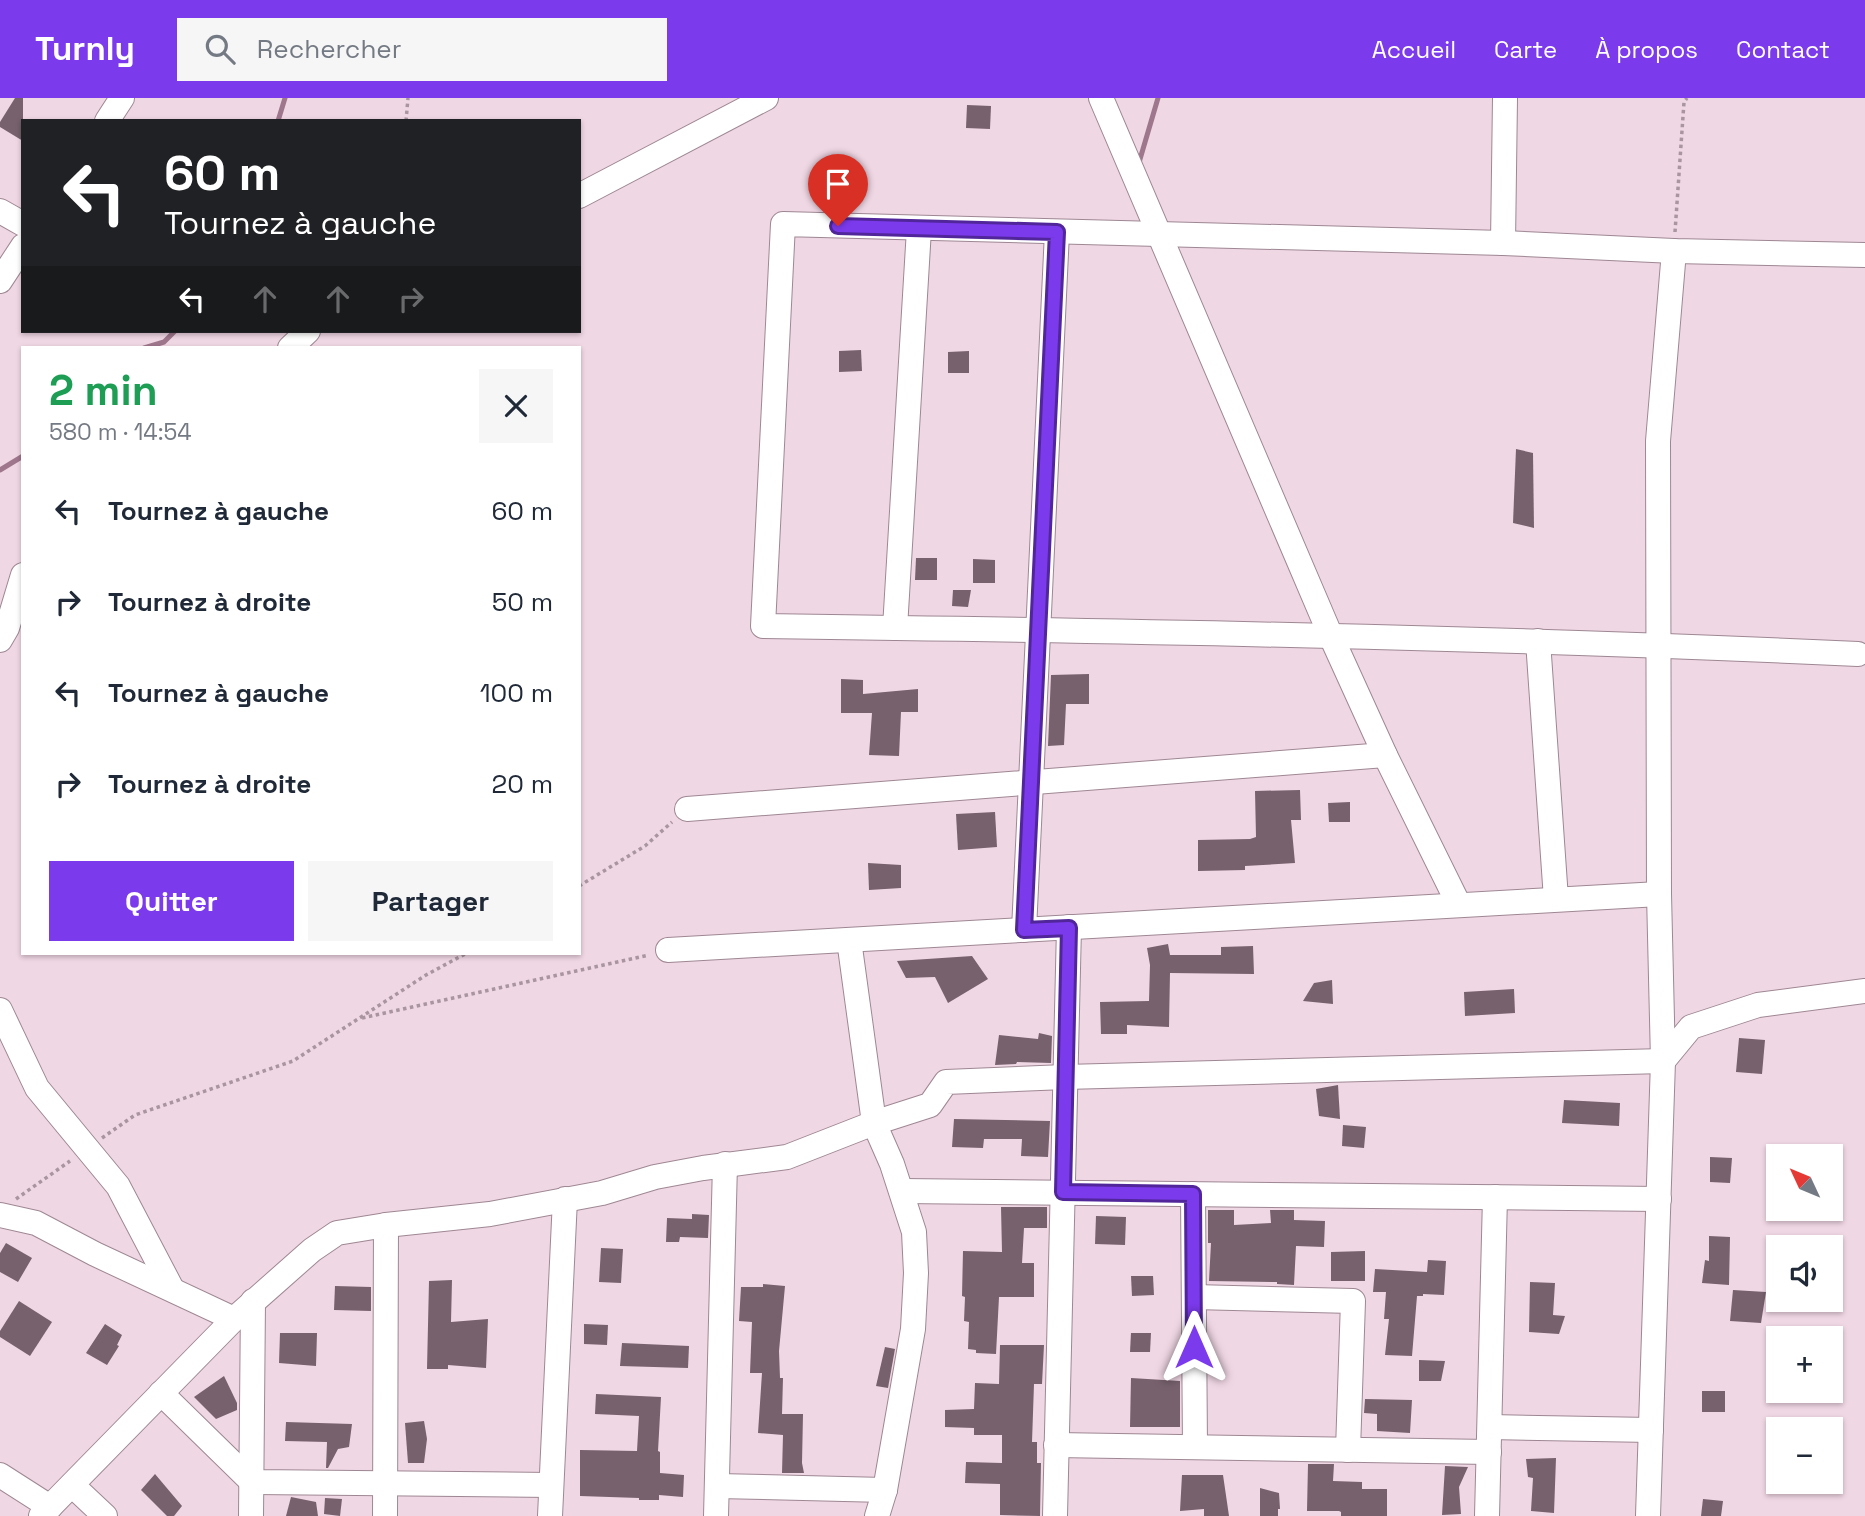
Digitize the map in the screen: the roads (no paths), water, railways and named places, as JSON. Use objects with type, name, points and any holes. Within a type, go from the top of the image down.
[{"type":"street","points":[[108,119],[122,98]]},
{"type":"street","points":[[581,195],[766,98]]},
{"type":"street","points":[[1101,98],[1330,635],[1385,755],[1460,905]]},
{"type":"street","points":[[1503,243],[1505,98]]},
{"type":"street","points":[[0,211],[21,224]]},
{"type":"street","points":[[1858,654],[1330,635],[763,626],[783,224],[1865,255]]},
{"type":"street","points":[[895,628],[919,229]]},
{"type":"street","points":[[1024,930],[1057,232]]},
{"type":"street","points":[[0,281],[21,249]]},
{"type":"street","points":[[1648,1516],[1663,1061],[1659,894],[1658,441],[1674,251]]},
{"type":"street","points":[[292,346],[306,333]]},
{"type":"street","points":[[0,640],[7,628],[21,582]]},
{"type":"street","points":[[1538,641],[1556,900]]},
{"type":"street","points":[[687,808],[1385,755]]},
{"type":"street","points":[[668,950],[1659,894]]},
{"type":"street","points":[[1055,1516],[1069,928]]},
{"type":"street","points":[[849,940],[874,1123],[902,1191],[914,1232],[916,1305],[885,1490],[877,1516]]},
{"type":"street","points":[[0,1475],[46,1511],[253,1301],[328,1238],[348,1231],[491,1214],[602,1193],[655,1177],[725,1164],[787,1157],[874,1123],[930,1105],[946,1082],[1663,1061],[1691,1027],[1758,1005],[1865,990]]},
{"type":"street","points":[[0,1010],[37,1088],[118,1186],[172,1289]]},
{"type":"street","points":[[716,1516],[725,1164]]},
{"type":"street","points":[[902,1191],[1659,1199]]},
{"type":"street","points":[[1193,1194],[1195,1447]]},
{"type":"street","points":[[1487,1516],[1495,1197]]},
{"type":"street","points":[[550,1516],[565,1199]]},
{"type":"street","points":[[5,1209],[234,1319]]},
{"type":"street","points":[[385,1516],[386,1225]]},
{"type":"street","points":[[1194,1297],[1353,1301],[1348,1450]]},
{"type":"street","points":[[251,1516],[253,1301]]},
{"type":"street","points":[[161,1393],[253,1482],[551,1485]]},
{"type":"street","points":[[1490,1427],[1651,1430]]},
{"type":"street","points":[[1056,1445],[1489,1452]]},
{"type":"street","points":[[72,1485],[104,1516]]},
{"type":"street","points":[[717,1486],[885,1490]]},
{"type":"waterway","points":[[279,119],[285,98]]},
{"type":"waterway","points":[[1138,166],[1158,98]]},
{"type":"waterway","points":[[151,346],[164,342],[173,333]]},
{"type":"waterway","points":[[0,470],[21,457]]}]
